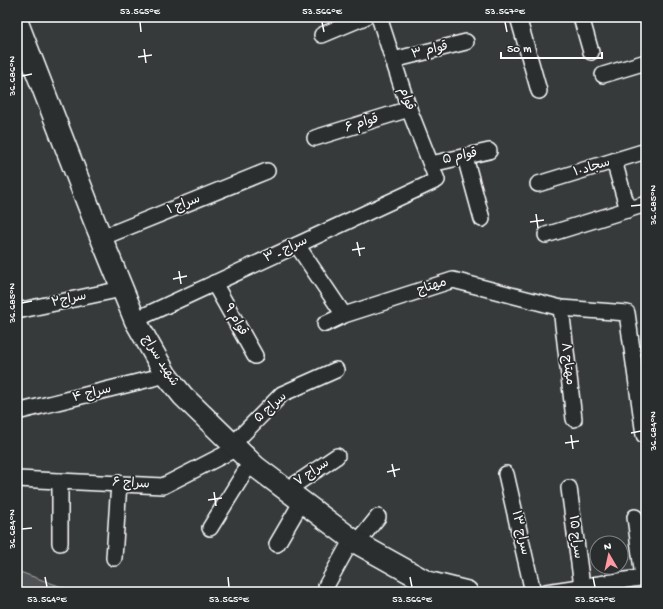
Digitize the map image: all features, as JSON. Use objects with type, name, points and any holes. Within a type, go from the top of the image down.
[{"type":"street","points":[[322,35],[365,17]]},
{"type":"street","name":"قوام","points":[[379,17],[409,109],[437,180]]},
{"type":"street","points":[[518,17],[539,91]]},
{"type":"street","points":[[580,17],[591,52]]},
{"type":"street","name":"شهید سراج","points":[[19,22],[101,238],[122,289],[135,320],[166,376],[183,396],[256,467],[355,541],[425,587],[466,592]]},
{"type":"street","name":"قوام ۳","points":[[393,60],[466,42]]},
{"type":"street","points":[[604,75],[646,62]]},
{"type":"street","name":"قوام ۶","points":[[315,138],[409,109]]},
{"type":"street","name":"قوام ۵","points":[[431,164],[489,151]]},
{"type":"street","name":"سجاد۱۰","points":[[538,184],[646,151]]},
{"type":"street","points":[[465,156],[482,219]]},
{"type":"street","points":[[614,161],[628,210]]},
{"type":"street","name":"سراج ۱","points":[[101,238],[267,171]]},
{"type":"street","name":"سراج ـ ۳","points":[[135,320],[437,180]]},
{"type":"street","points":[[546,235],[646,204]]},
{"type":"street","points":[[296,245],[344,315]]},
{"type":"street","name":"مهتاج","points":[[325,324],[344,315],[453,280],[561,308],[627,313],[641,374]]},
{"type":"street","name":"قوام ۹","points":[[214,283],[256,356]]},
{"type":"street","name":"سراج۲","points":[[17,310],[122,289]]},
{"type":"street","name":"مهتاج ۸","points":[[561,308],[574,419]]},
{"type":"street","name":"سراج ۵","points":[[241,451],[282,394],[336,370]]},
{"type":"street","points":[[641,374],[644,435]]},
{"type":"street","name":"سراج ۴","points":[[17,412],[166,376]]},
{"type":"street","points":[[210,528],[241,451]]},
{"type":"street","name":"سراج ۶","points":[[17,479],[163,486],[241,451]]},
{"type":"street","name":"سراج ۷","points":[[294,495],[337,456]]},
{"type":"street","name":"سراج ۱۳","points":[[506,474],[533,592]]},
{"type":"street","points":[[60,481],[60,543]]},
{"type":"street","points":[[114,558],[119,484]]},
{"type":"street","name":"سراج ۱۵","points":[[569,488],[582,586]]},
{"type":"street","points":[[277,544],[294,495]]},
{"type":"street","points":[[326,586],[355,541],[378,517]]},
{"type":"street","points":[[546,592],[644,577],[635,517]]},
{"type":"shaded area","points":[[17,571],[76,592],[17,592]]}]
